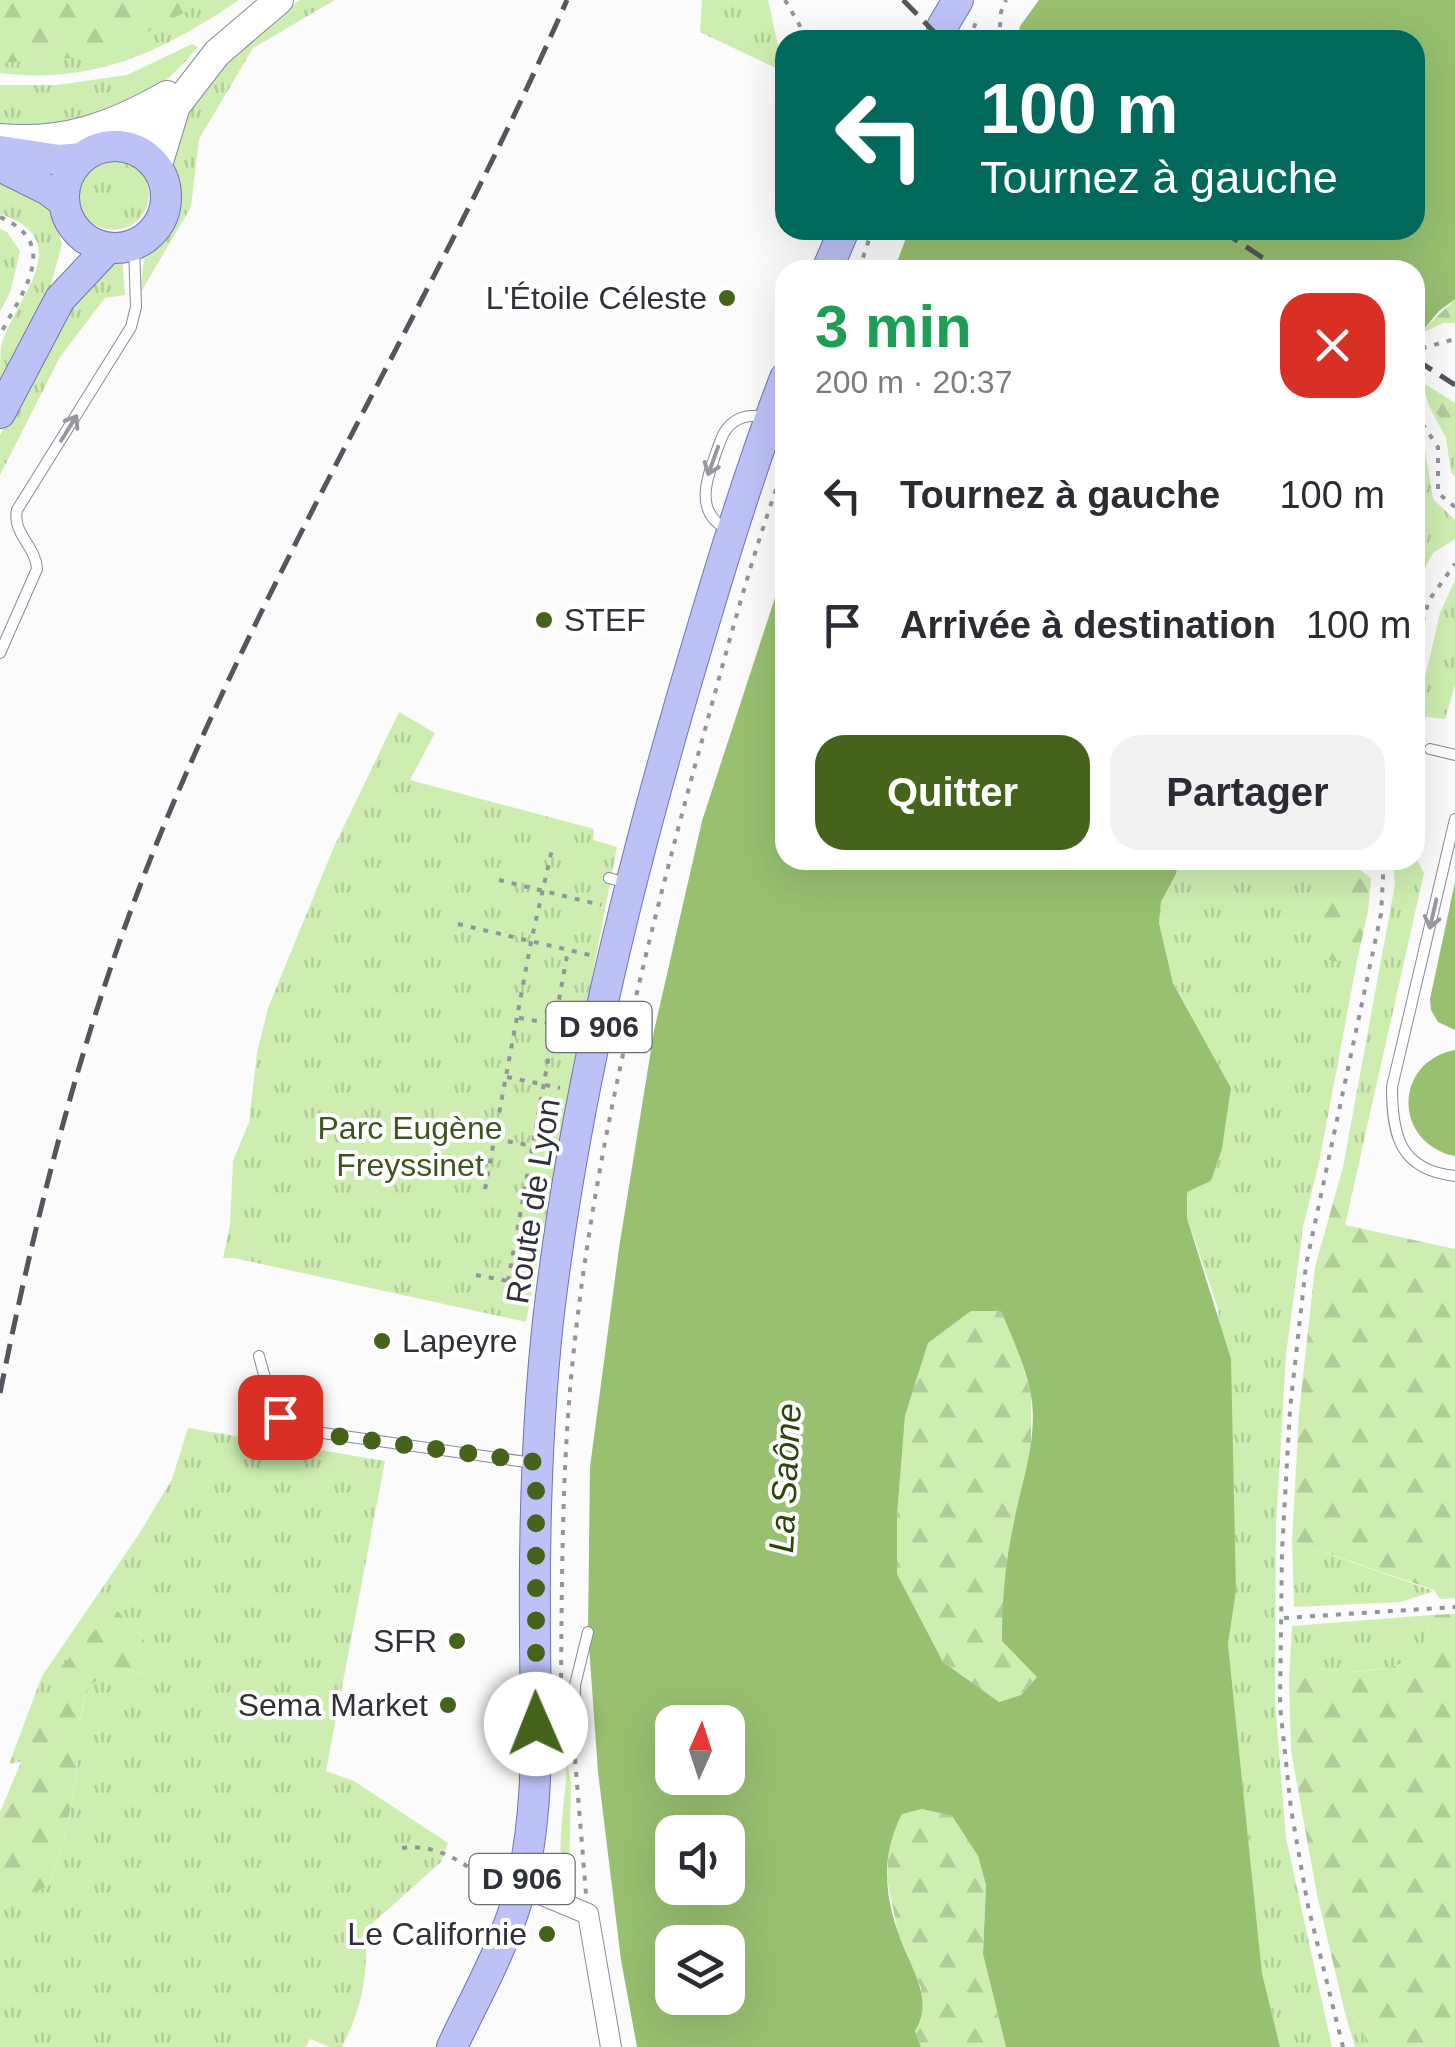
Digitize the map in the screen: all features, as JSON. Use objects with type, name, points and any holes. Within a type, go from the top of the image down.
[{"type":"main road","points":[[122,147],[176,106],[236,34],[279,0]]},
{"type":"main road","points":[[957,30],[970,3]]},
{"type":"main road","points":[[0,138],[46,139],[98,129],[131,116],[198,76]]},
{"type":"main road","points":[[157,168],[176,106]]},
{"type":"main road","points":[[0,414],[60,299],[70,216],[68,178],[82,158],[94,151],[122,147],[142,154],[157,168],[164,182],[164,212],[158,226],[121,246],[60,299]]},
{"type":"main road","points":[[0,151],[60,160],[82,158]]},
{"type":"main road","points":[[0,166],[48,190],[96,244],[121,246]]},
{"type":"main road","name":"Route de Lyon","points":[[452,2047],[519,1894],[536,1779],[536,1462],[544,1364],[557,1252],[600,1019],[618,890],[775,404]]},
{"type":"street","points":[[519,1894],[588,1914],[611,2047]]},
{"type":"lane","points":[[0,653],[37,569],[36,560],[15,524],[17,510],[131,327],[136,307],[121,246]]},
{"type":"lane","points":[[1430,749],[1455,756]]},
{"type":"lane","points":[[1455,819],[1392,1087],[1393,1122],[1408,1156],[1420,1167],[1455,1176]]},
{"type":"lane","points":[[260,1356],[270,1398],[280,1417],[294,1429],[536,1462]]},
{"type":"lane","points":[[574,1747],[575,1685],[588,1632]]},
{"type":"path","points":[[785,0],[802,30]]},
{"type":"path","points":[[1000,30],[1006,0]]},
{"type":"path","points":[[957,30],[970,3]]},
{"type":"path","points":[[0,218],[19,225],[30,239],[35,257],[31,275],[0,335]]},
{"type":"path","points":[[1425,347],[1455,339]]},
{"type":"path","points":[[1425,428],[1438,447],[1438,493],[1455,507]]},
{"type":"path","points":[[561,1684],[562,1554],[572,1369],[614,1097],[628,1022],[676,834],[740,603],[775,496]]},
{"type":"path","points":[[1425,613],[1429,600],[1455,564]]},
{"type":"path","points":[[485,1188],[553,845]]},
{"type":"path","points":[[1344,2047],[1308,1906],[1290,1810],[1280,1706],[1282,1550],[1306,1265],[1381,914],[1383,870]]},
{"type":"path","points":[[499,880],[543,891],[618,890]]},
{"type":"path","points":[[458,924],[602,957]]},
{"type":"path","points":[[508,1280],[568,950]]},
{"type":"path","points":[[518,1017],[588,1029]]},
{"type":"path","points":[[493,1138],[564,1151]]},
{"type":"path","points":[[476,1275],[544,1287]]},
{"type":"path","points":[[1284,1618],[1455,1607]]},
{"type":"path","points":[[574,1747],[588,1914]]},
{"type":"path","points":[[402,1848],[422,1846],[449,1854],[519,1894]]},
{"type":"green space","points":[[0,0],[239,0],[183,35],[127,60],[66,74],[34,75],[0,73]]},
{"type":"green space","points":[[0,0],[208,0],[121,46],[72,58],[0,63]]},
{"type":"green space","points":[[300,0],[335,0],[253,48],[199,139],[191,207],[141,292],[147,251],[174,209],[170,156],[175,134],[220,68]]},
{"type":"green space","points":[[702,0],[768,0],[775,32],[775,68],[700,32]]},
{"type":"green space","points":[[192,44],[198,47],[167,80],[117,113],[79,124],[0,130],[0,85],[57,85],[127,75]]},
{"type":"green space","points":[[113,158],[138,169],[149,194],[138,219],[113,230],[88,219],[77,194],[88,169]]},
{"type":"green space","points":[[0,172],[51,205],[62,244],[49,292],[0,386],[1,346],[39,255],[36,239],[24,225],[0,214]]},
{"type":"green space","points":[[0,229],[7,232],[20,251],[11,290],[0,312]]},
{"type":"green space","points":[[122,256],[125,295],[105,298],[60,357],[0,475],[0,435],[72,299],[110,259]]},
{"type":"green space","points":[[1455,299],[1455,323],[1443,323],[1425,332]]},
{"type":"green space","points":[[1425,384],[1455,403],[1455,433],[1429,406]]},
{"type":"green space","points":[[1429,406],[1455,433],[1455,477],[1446,438]]},
{"type":"green space","points":[[1425,450],[1433,499],[1455,520],[1455,539],[1433,553],[1425,568]]},
{"type":"green space","points":[[1455,580],[1455,685],[1445,719],[1425,717],[1425,677],[1440,613]]},
{"type":"green space","name":"Parc Eugène Freyssinet","points":[[399,712],[435,733],[410,780],[594,829],[593,840],[617,847],[526,1322],[223,1258],[230,1224],[233,1161],[249,1122],[257,1053],[268,1008],[333,849]]},
{"type":"green space","points":[[1177,870],[1334,870],[1331,961],[1357,961],[1303,1227],[1286,1355],[1276,1525],[1275,1701],[1286,1838],[1332,2047],[1280,2047],[1262,1973],[1228,1644],[1236,1591],[1218,1308],[1187,1218],[1187,1192],[1211,1181],[1222,1149],[1231,1088],[1173,982],[1159,923],[1161,902]]},
{"type":"green space","points":[[1332,870],[1360,870],[1371,878],[1357,961],[1331,961],[1313,945],[1324,884]]},
{"type":"green space","points":[[1394,870],[1424,873],[1356,1176],[1343,1167],[1395,884]]},
{"type":"green space","points":[[441,1096],[481,1104],[468,1172],[428,1165]]},
{"type":"green space","points":[[1343,1167],[1356,1176],[1345,1225],[1455,1249],[1455,1598],[1440,1599],[1434,1590],[1292,1541],[1299,1413],[1315,1267]]},
{"type":"green space","points":[[971,1311],[1001,1311],[1031,1393],[1031,1452],[1013,1525],[1037,1677],[1021,1695],[999,1702],[943,1662],[897,1574],[905,1416],[928,1343]]},
{"type":"green space","points":[[188,1428],[385,1461],[326,1771],[354,1781],[448,1843],[441,1862],[366,1929],[363,1990],[342,2047],[310,2039],[306,2047],[0,2047],[0,1913],[4,1907],[48,1886],[64,1842],[78,1767],[78,1723],[90,1685],[116,1667],[146,1675],[144,1639],[116,1609],[38,1727],[23,1761],[9,1764],[42,1676],[172,1479]]},
{"type":"green space","points":[[1292,1541],[1434,1591],[1401,1602],[1294,1607]]},
{"type":"green space","points":[[115,1608],[144,1639],[147,1675],[116,1667],[90,1685],[78,1722],[78,1767],[64,1842],[48,1886],[4,1907],[0,1913],[0,1812],[61,1667]]},
{"type":"green space","points":[[1455,1614],[1455,2047],[1367,2047],[1361,2024],[1344,2009],[1317,1895],[1291,1751],[1289,1681],[1308,1668],[1365,1671],[1407,1662],[1420,1655],[1431,1615]]},
{"type":"green space","points":[[1431,1615],[1420,1656],[1365,1671],[1308,1668],[1289,1681],[1292,1626]]},
{"type":"green space","points":[[567,1763],[571,1782],[569,1889],[563,1886],[560,1855]]},
{"type":"green space","points":[[922,1809],[952,1816],[978,1856],[986,1885],[983,1954],[1006,2047],[921,2047],[915,2031],[921,1988],[898,1933],[887,1879],[889,1839],[902,1814]]},
{"type":"green space","points":[[1344,2009],[1361,2024],[1367,2047],[1355,2047]]},
{"type":"water","points":[[1039,0],[1455,0],[1455,299],[1425,328],[1425,260],[898,260],[905,240],[1425,240],[1425,30],[1019,30]]},
{"type":"water","name":"La Saône","points":[[775,598],[775,870],[1177,870],[1161,902],[1159,923],[1173,983],[1231,1088],[1222,1149],[1211,1181],[1187,1192],[1187,1218],[1231,1359],[1236,1591],[1228,1644],[1262,1973],[1280,2047],[1006,2047],[983,1954],[986,1885],[978,1856],[952,1816],[922,1809],[902,1814],[891,1844],[887,1874],[894,1919],[922,1995],[921,2019],[915,2031],[921,2047],[637,2047],[621,1960],[598,1772],[588,1632],[590,1467],[619,1248],[654,1031],[702,821]],"holes":[[[971,1311],[1001,1311],[1030,1390],[1033,1425],[1008,1555],[1002,1641],[1037,1677],[1021,1695],[999,1702],[943,1662],[897,1574],[897,1516],[905,1416],[928,1343]]]},
{"type":"water","points":[[1455,882],[1455,1030],[1438,1022],[1430,999]]},
{"type":"water","points":[[1455,1050],[1455,1156],[1420,1136],[1411,1120],[1409,1103],[1411,1085],[1420,1070],[1435,1057]]},
{"type":"railway","points":[[0,1393],[32,1244],[70,1098],[116,953],[170,811],[264,606],[470,204],[567,0]]},
{"type":"railway","points":[[903,0],[932,30]]},
{"type":"railway","points":[[1236,240],[1266,260]]},
{"type":"railway","points":[[1425,366],[1455,385]]},
{"type":"place","name":"L'Étoile Céleste","points":[[727,298]]},
{"type":"place","name":"STEF","points":[[544,620]]},
{"type":"place","name":"Lapeyre","points":[[382,1341]]},
{"type":"place","name":"SFR","points":[[457,1641]]},
{"type":"place","name":"Sema Market","points":[[448,1705]]},
{"type":"place","name":"Le Californie","points":[[547,1934]]},
{"type":"route","points":[[280,1417],[294,1429],[306,1432],[526,1464],[536,1462],[536,1724]]}]
